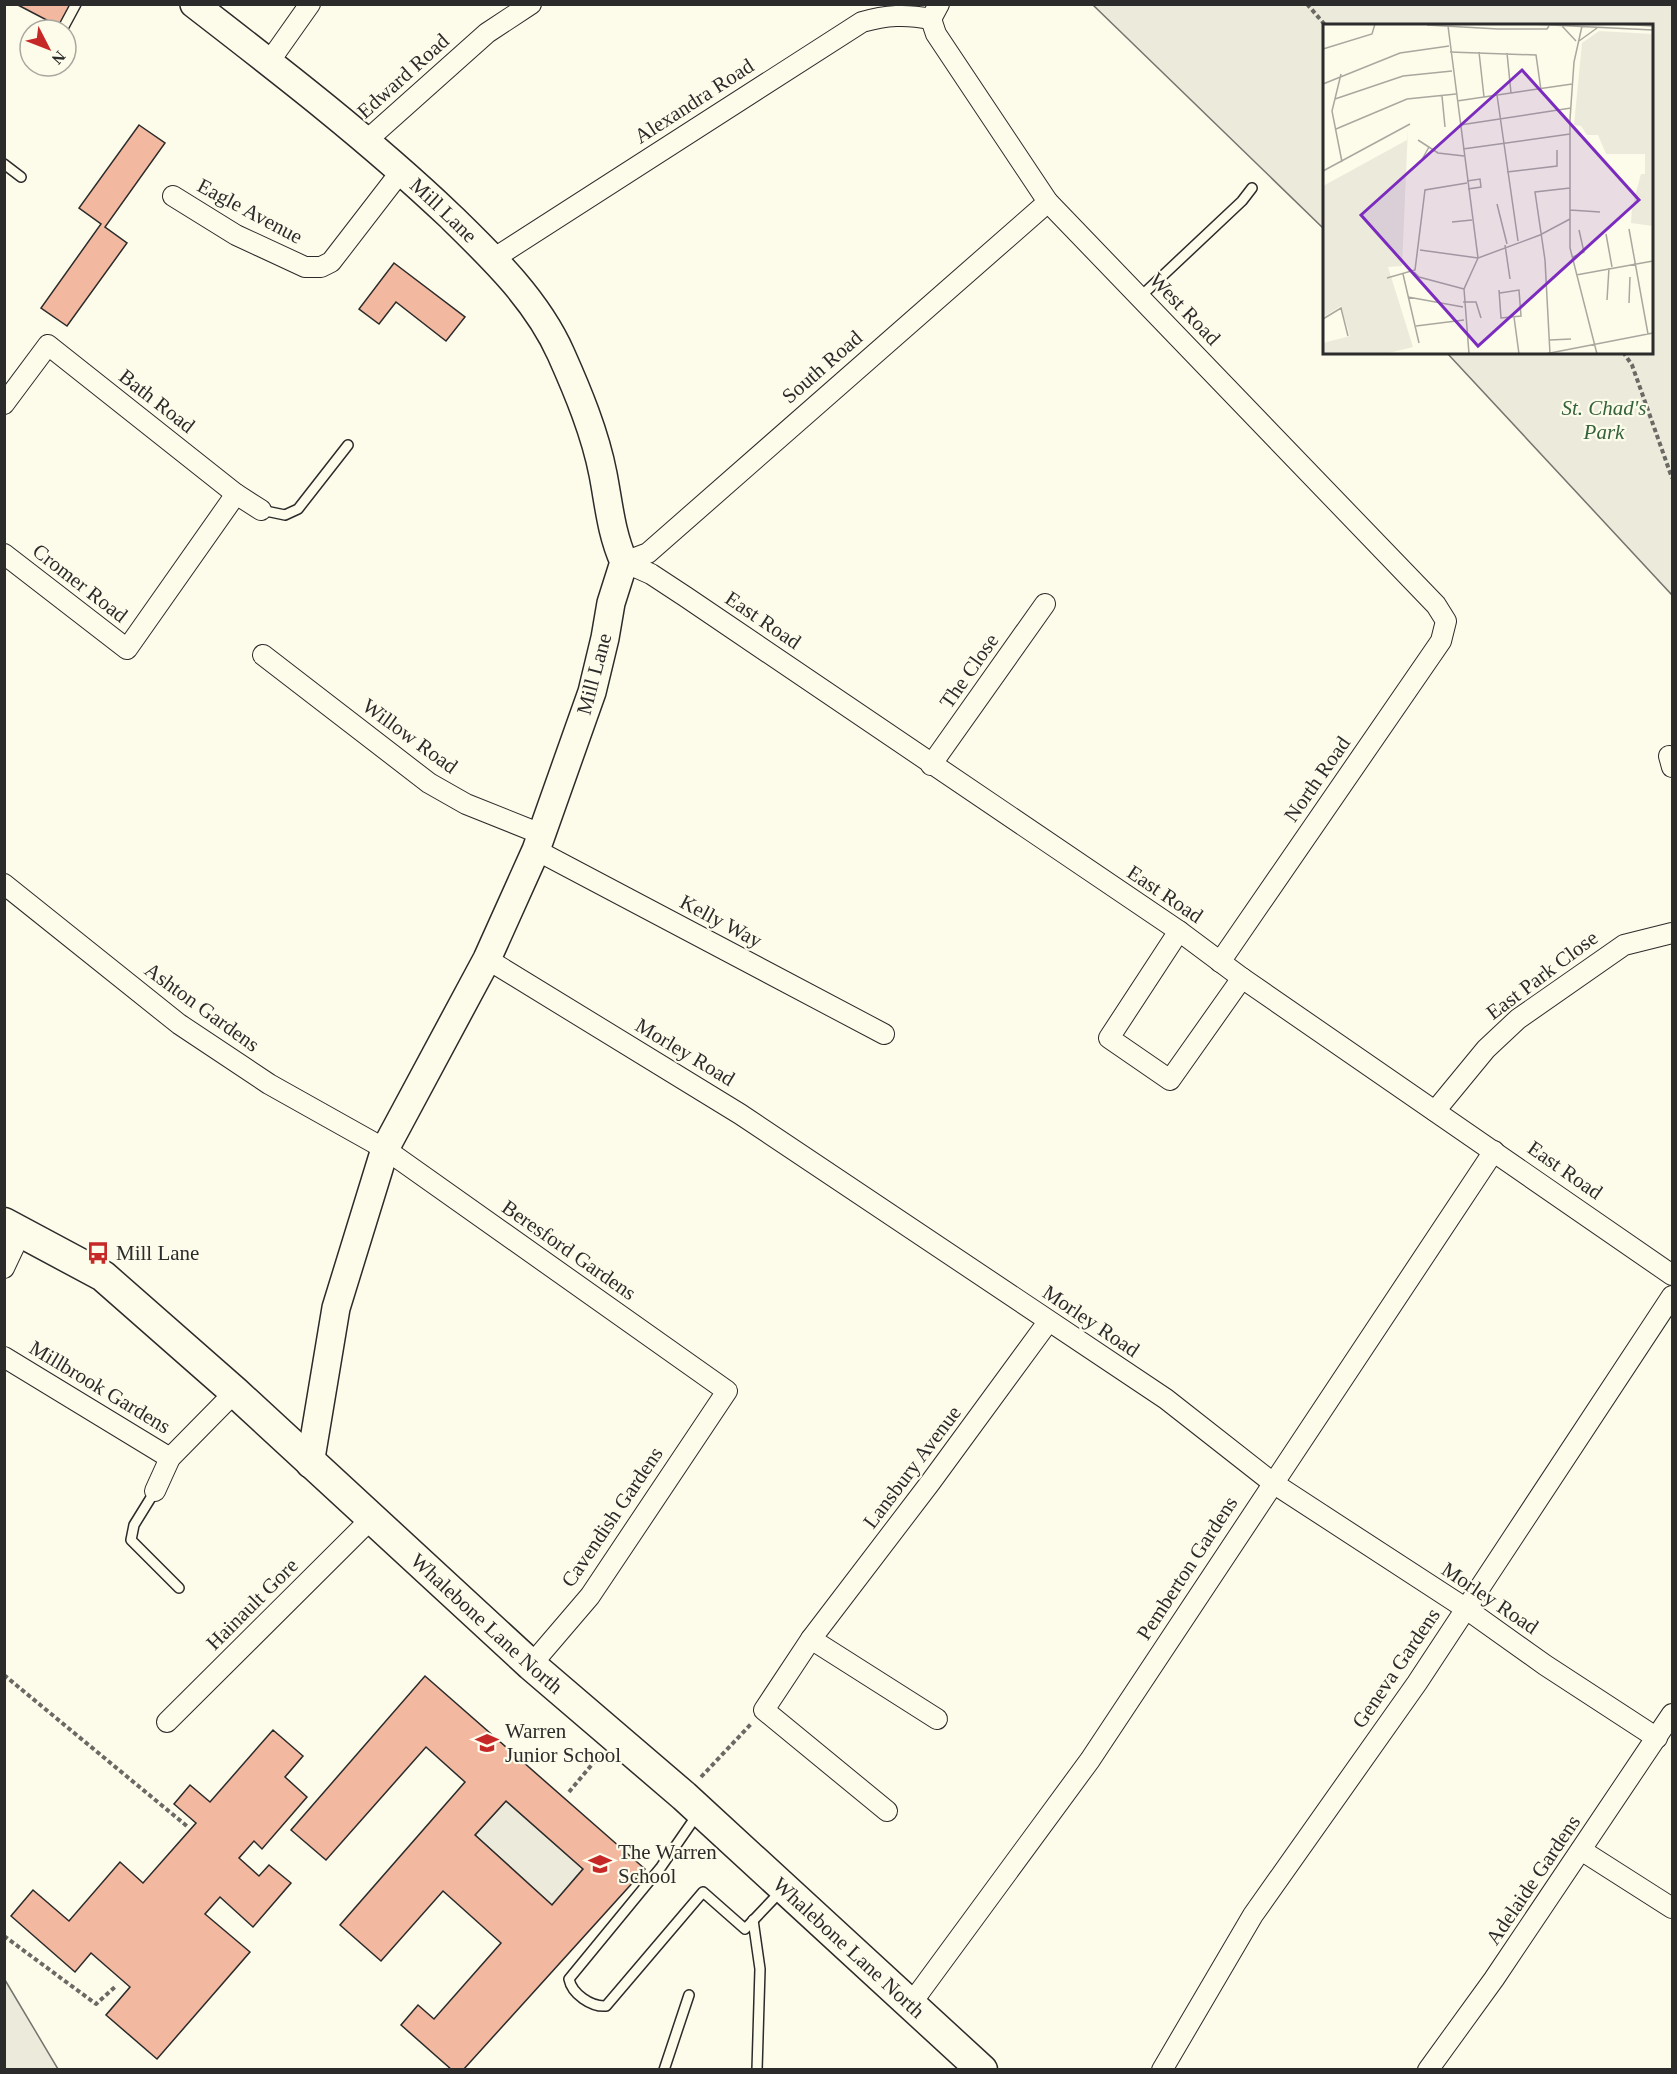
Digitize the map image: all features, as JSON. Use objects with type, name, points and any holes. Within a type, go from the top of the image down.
[{"type":"main road","name":"Whalebone Lane North","points":[[13,1228],[103,1276],[235,1392],[310,1464],[531,1665],[692,1803],[982,2070]]},
{"type":"street","points":[[269,62],[310,4]]},
{"type":"street","name":"Edward Road","points":[[366,141],[487,33],[531,4]]},
{"type":"street","name":"Mill Lane","points":[[197,5],[402,171],[493,259],[539,314],[561,353],[595,442],[614,540],[624,562],[611,603],[606,638],[592,692],[538,842],[487,959],[385,1149],[336,1308],[310,1464]]},
{"type":"street","name":"West Road","points":[[935,12],[936,34],[1048,202],[1436,605],[1446,621]]},
{"type":"street","name":"Alexandra Road","points":[[493,259],[862,22],[886,15],[935,12]]},
{"type":"street","name":"Eagle Avenue","points":[[173,196],[236,236],[304,267],[321,267],[331,262],[402,171]]},
{"type":"street","name":"South Road","points":[[624,562],[648,553],[1048,202]]},
{"type":"street","name":"Bath Road","points":[[4,404],[48,345],[236,494],[261,510]]},
{"type":"street","name":"Cromer Road","points":[[4,554],[127,649],[236,494]]},
{"type":"street","name":"East Road","points":[[624,562],[651,574],[695,603],[1179,931],[1242,978],[1672,1275]]},
{"type":"street","name":"The Close","points":[[931,765],[1045,604]]},
{"type":"street","name":"North Road","points":[[1220,962],[1441,641],[1446,621]]},
{"type":"street","name":"Willow Road","points":[[263,654],[429,783],[538,842]]},
{"type":"street","name":"Kelly Way","points":[[538,842],[884,1034]]},
{"type":"street","name":"Ashton Gardens","points":[[4,884],[179,1024],[269,1084],[385,1149]]},
{"type":"street","points":[[1179,931],[1110,1038],[1170,1080],[1242,978]]},
{"type":"street","name":"East Park Close","points":[[1435,1111],[1486,1049],[1518,1019],[1624,945],[1672,933]]},
{"type":"street","name":"Morley Road","points":[[487,959],[740,1114],[1166,1399],[1273,1483],[1466,1608],[1545,1665],[1657,1738]]},
{"type":"street","name":"Beresford Gardens","points":[[385,1149],[727,1391]]},
{"type":"street","name":"Pemberton Gardens","points":[[910,2005],[1090,1760],[1494,1150]]},
{"type":"street","points":[[4,1268],[13,1228]]},
{"type":"street","name":"Geneva Gardens","points":[[1162,2070],[1253,1915],[1417,1683],[1672,1296]]},
{"type":"street","name":"Lansbury Avenue","points":[[764,1710],[811,1638],[930,1483],[1048,1322]]},
{"type":"street","name":"Millbrook Gardens","points":[[4,1357],[170,1458]]},
{"type":"street","name":"Cavendish Gardens","points":[[531,1665],[590,1596],[727,1391]]},
{"type":"street","name":"Millbrook Gardens","points":[[155,1491],[170,1458],[235,1392]]},
{"type":"street","name":"Hainault Gore","points":[[167,1722],[371,1519]]},
{"type":"street","points":[[811,1638],[937,1719]]},
{"type":"street","points":[[764,1710],[887,1811]]},
{"type":"street","name":"Adelaide Gardens","points":[[1428,2070],[1494,1979],[1672,1714]]},
{"type":"street","points":[[1581,1850],[1672,1908]]},
{"type":"lane","points":[[69,18],[76,4]]},
{"type":"lane","points":[[4,164],[21,177]]},
{"type":"lane","points":[[1140,297],[1242,201],[1252,188]]},
{"type":"lane","points":[[261,510],[285,515],[298,509],[348,445]]},
{"type":"lane","points":[[155,1491],[134,1525],[130,1540],[178,1588]]},
{"type":"lane","points":[[692,1803],[683,1835],[661,1867],[569,1979],[570,1986],[596,2006],[606,2006],[703,1892],[745,1929],[783,1888]]},
{"type":"lane","points":[[753,1920],[760,1969],[758,2070]]},
{"type":"lane","points":[[664,2070],[689,1995]]},
{"type":"path","points":[[1307,4],[1324,24]]},
{"type":"path","points":[[1624,354],[1632,365],[1672,478]]},
{"type":"path","points":[[4,1675],[188,1827]]},
{"type":"path","points":[[692,1803],[764,1710]]},
{"type":"path","points":[[569,1792],[615,1737]]},
{"type":"path","points":[[4,1936],[96,2004],[116,1986]]},
{"type":"green space","name":"St. Chad's Park","points":[[1093,5],[1672,5],[1672,595],[1448,354],[1653,354],[1653,24],[1323,24],[1323,228]]},
{"type":"green space","points":[[506,1801],[583,1869],[552,1905],[475,1835]]},
{"type":"green space","points":[[5,1980],[58,2069],[5,2069]]},
{"type":"building","points":[[16,4],[72,4],[65,18],[43,18]]},
{"type":"building","points":[[139,125],[165,143],[105,227],[127,243],[67,326],[41,308],[101,224],[79,208]]},
{"type":"building","points":[[394,263],[465,317],[446,341],[396,302],[379,324],[359,309]]},
{"type":"building","points":[[425,1676],[645,1869],[463,2070],[452,2070],[401,2025],[418,2005],[434,2019],[501,1943],[443,1891],[381,1961],[340,1925],[465,1782],[426,1747],[326,1860],[291,1830]],"holes":[[[506,1801],[583,1869],[552,1905],[475,1835]]]},
{"type":"building","points":[[273,1730],[303,1756],[285,1777],[307,1797],[262,1849],[254,1841],[239,1858],[259,1876],[269,1865],[291,1883],[253,1927],[220,1897],[205,1914],[250,1952],[157,2059],[106,2015],[130,1987],[91,1953],[75,1972],[11,1916],[33,1890],[69,1921],[120,1862],[143,1883],[196,1823],[174,1804],[190,1785],[210,1802]]},
{"type":"place","name":"Mill Lane","points":[[98,1253]]},
{"type":"place","name":"Warren Junior School","points":[[487,1743]]},
{"type":"place","name":"The Warren School","points":[[600,1864]]}]
